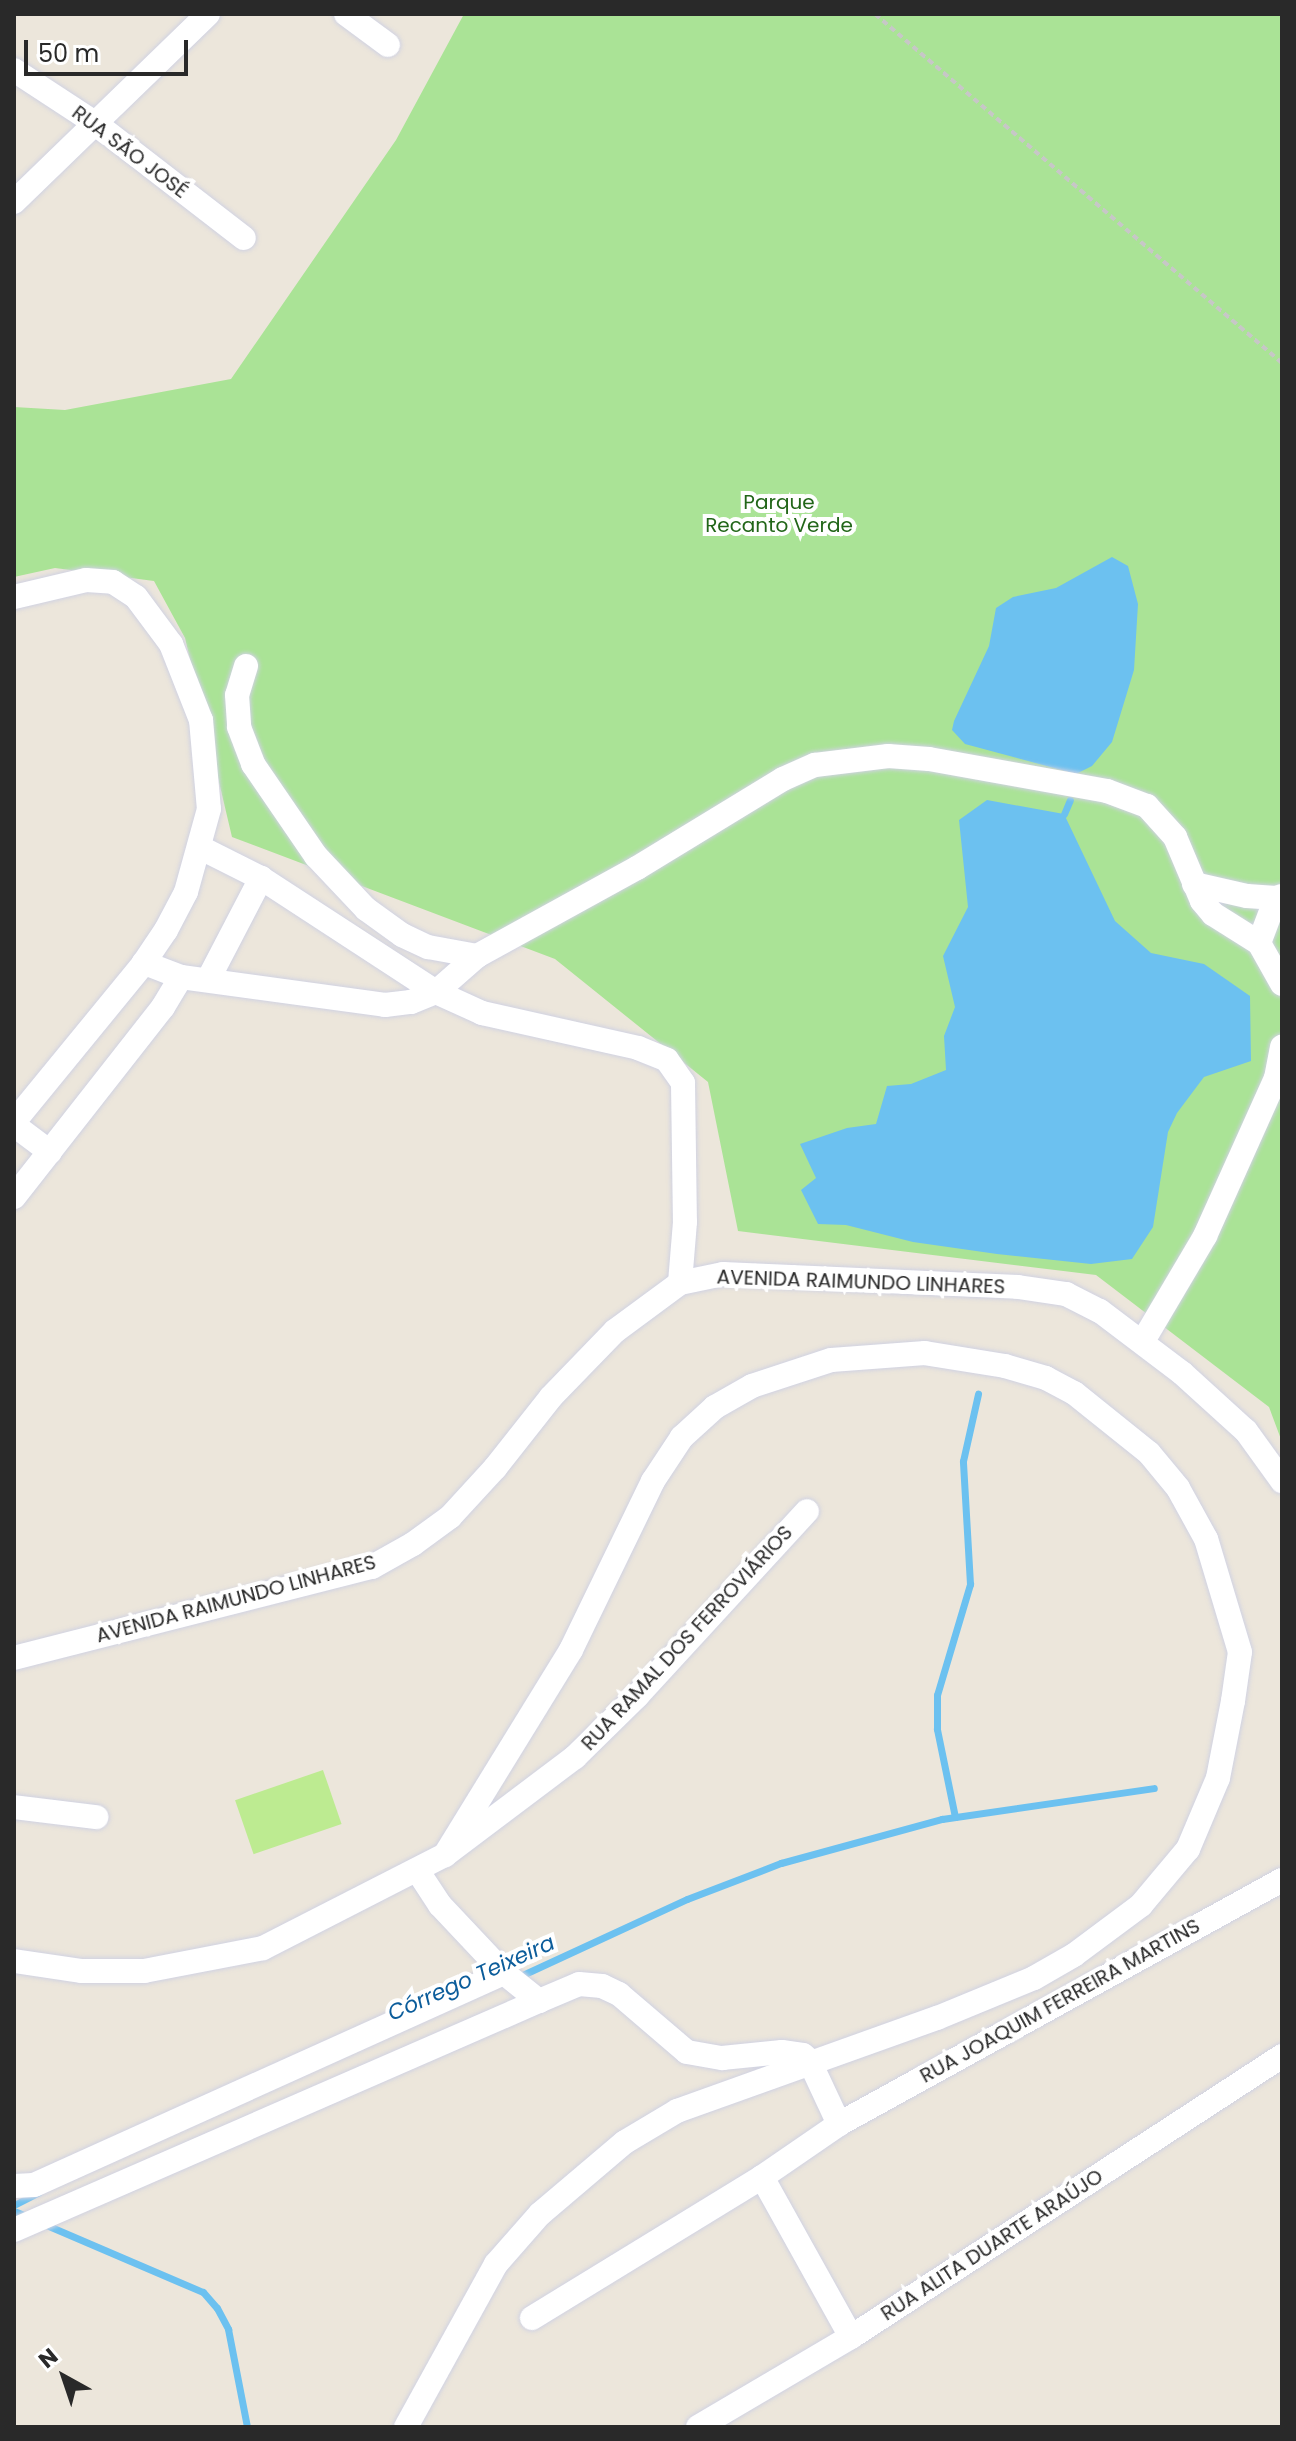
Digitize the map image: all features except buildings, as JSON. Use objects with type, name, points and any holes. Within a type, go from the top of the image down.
[{"type":"street","points":[[14,202],[208,14]]},
{"type":"street","points":[[346,14],[388,45]]},
{"type":"street","name":"RUA SÃO JOSÉ","points":[[14,70],[95,123],[244,238]]},
{"type":"street","points":[[14,597],[86,580],[113,582],[136,597],[171,644],[201,720],[209,809],[186,892],[144,963],[14,1124],[50,1152]]},
{"type":"street","points":[[246,666],[237,695],[239,727],[253,764],[316,856],[366,909],[402,935],[428,947],[477,956]]},
{"type":"street","points":[[144,963],[181,977],[209,978],[323,999],[385,1005],[411,1002],[436,992],[477,956],[637,868],[783,779],[815,765],[848,759],[929,759],[1128,797],[1147,806],[1164,821],[1175,837],[1194,884],[1213,914],[1259,943],[1282,984]]},
{"type":"street","points":[[199,847],[261,878],[436,992],[482,1013],[638,1048],[667,1060],[683,1083],[685,1222],[680,1283]]},
{"type":"street","points":[[209,978],[261,878]]},
{"type":"street","points":[[1194,884],[1247,896],[1279,897],[1259,943]]},
{"type":"street","points":[[14,1197],[163,1007],[181,977]]},
{"type":"street","points":[[1143,1341],[1205,1236],[1276,1078],[1282,1047]]},
{"type":"street","points":[[48,1083],[84,1109]]},
{"type":"street","name":"AVENIDA RAIMUNDO LINHARES","points":[[14,1658],[372,1567],[413,1544],[450,1517],[495,1468],[551,1397],[615,1331],[680,1283],[723,1274],[1018,1287],[1066,1294],[1100,1311],[1143,1341],[1246,1431],[1282,1481]]},
{"type":"street","points":[[406,2427],[496,2264],[540,2214],[625,2142],[677,2111],[937,2018],[1034,1978],[1074,1955],[1141,1905],[1188,1849],[1218,1778],[1240,1652],[1206,1539],[1178,1488],[1149,1453],[1074,1393],[1046,1378],[1005,1366],[925,1353],[831,1360],[752,1386],[715,1407],[682,1437],[653,1481],[571,1650],[445,1855]]},
{"type":"street","name":"RUA RAMAL DOS FERROVIÁRIOS","points":[[14,1961],[82,1971],[144,1971],[263,1948],[445,1855],[575,1757],[647,1685],[807,1511]]},
{"type":"street","points":[[14,1807],[96,1817]]},
{"type":"street","points":[[417,1870],[440,1905],[504,1973],[539,2001]]},
{"type":"street","name":"RUA JOAQUIM FERREIRA MARTINS","points":[[532,2318],[762,2177],[839,2124],[1282,1880]]},
{"type":"street","points":[[14,2186],[34,2185],[504,1973]]},
{"type":"street","points":[[14,2230],[579,1984],[602,1986],[619,1994],[687,2052],[722,2058],[795,2052],[810,2062],[839,2124]]},
{"type":"street","name":"RUA ALITA DUARTE ARAÚJO","points":[[698,2427],[851,2337],[1282,2056]]},
{"type":"street","points":[[762,2177],[851,2337]]},
{"type":"path","points":[[875,14],[1282,363]]},
{"type":"green space","name":"Parque Recanto Verde","points":[[464,14],[1282,14],[1282,1442],[1269,1407],[1096,1275],[738,1231],[708,1082],[555,959],[232,837],[185,638],[154,581],[55,568],[14,577],[14,407],[65,410],[231,379],[396,140]]},
{"type":"green space","points":[[323,1770],[342,1824],[254,1854],[235,1800]]},
{"type":"water","points":[[1112,557],[1128,566],[1138,604],[1134,670],[1112,742],[1092,766],[1076,774],[965,744],[952,730],[954,721],[989,646],[996,608],[1013,597],[1056,588]]},
{"type":"water","points":[[987,800],[1064,814],[1115,921],[1151,953],[1204,964],[1250,996],[1251,1061],[1204,1077],[1177,1113],[1168,1132],[1153,1227],[1132,1259],[1091,1264],[997,1254],[913,1242],[846,1225],[818,1224],[801,1190],[816,1178],[800,1144],[847,1128],[876,1124],[887,1086],[911,1084],[946,1070],[944,1036],[955,1007],[943,956],[968,907],[959,820]]},
{"type":"waterway","points":[[1064,814],[1070,800]]},
{"type":"waterway","name":"Córrego Teixeira","points":[[955,1817],[937,1729],[937,1695],[970,1584],[963,1461],[978,1394]]},
{"type":"waterway","name":"Córrego Teixeira","points":[[516,1978],[687,1899],[781,1863],[942,1819],[1154,1788]]},
{"type":"waterway","name":"Córrego Teixeira","points":[[14,2205],[38,2193]]},
{"type":"waterway","points":[[14,2211],[29,2217]]},
{"type":"waterway","points":[[44,2224],[203,2292],[217,2308],[228,2329],[247,2427]]}]
